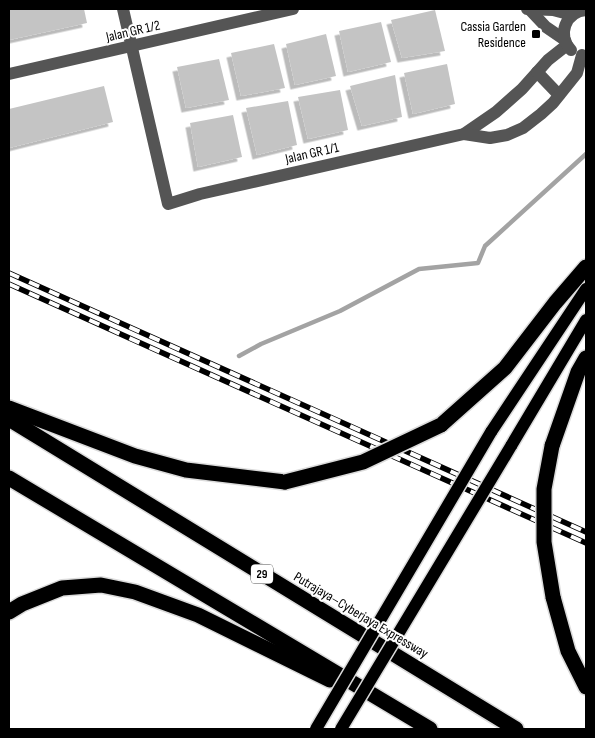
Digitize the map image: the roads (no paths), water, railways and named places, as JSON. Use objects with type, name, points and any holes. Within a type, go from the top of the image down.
[{"type":"highway","points":[[9,408],[135,456],[186,470],[285,482],[363,462],[441,425],[505,368],[554,303],[586,267]]},
{"type":"highway","points":[[586,358],[578,372],[552,446],[544,489],[544,542],[553,597],[568,651],[586,687]]},
{"type":"highway","name":"Putrajaya–Cyberjaya Expressway","points":[[9,419],[516,729]]},
{"type":"highway","points":[[9,478],[430,729]]},
{"type":"highway","points":[[9,612],[22,604],[62,588],[101,584],[135,592],[198,615],[430,729]]},
{"type":"main road","points":[[316,729],[491,432],[586,289]]},
{"type":"main road","points":[[341,729],[586,320]]},
{"type":"street","points":[[123,9],[131,47]]},
{"type":"street","name":"Jalan GR 1/2","points":[[9,74],[293,9]]},
{"type":"street","points":[[528,9],[553,10],[572,15]]},
{"type":"street","points":[[464,134],[490,138],[507,135],[522,128],[541,114],[576,73],[584,55],[575,52],[528,9]]},
{"type":"street","points":[[566,43],[565,24],[572,15],[586,10]]},
{"type":"street","points":[[464,134],[496,112],[566,43]]},
{"type":"street","name":"Jalan GR 1/1","points":[[131,47],[168,204],[200,194],[464,134]]},
{"type":"street","points":[[537,72],[559,95]]},
{"type":"waterway","points":[[239,356],[261,344],[340,311],[419,269],[478,263],[485,246],[586,154]]},
{"type":"railway","points":[[9,273],[586,532]]},
{"type":"railway","points":[[9,284],[586,543]]},
{"type":"place","name":"Cassia Garden Residence","points":[[536,34]]}]
